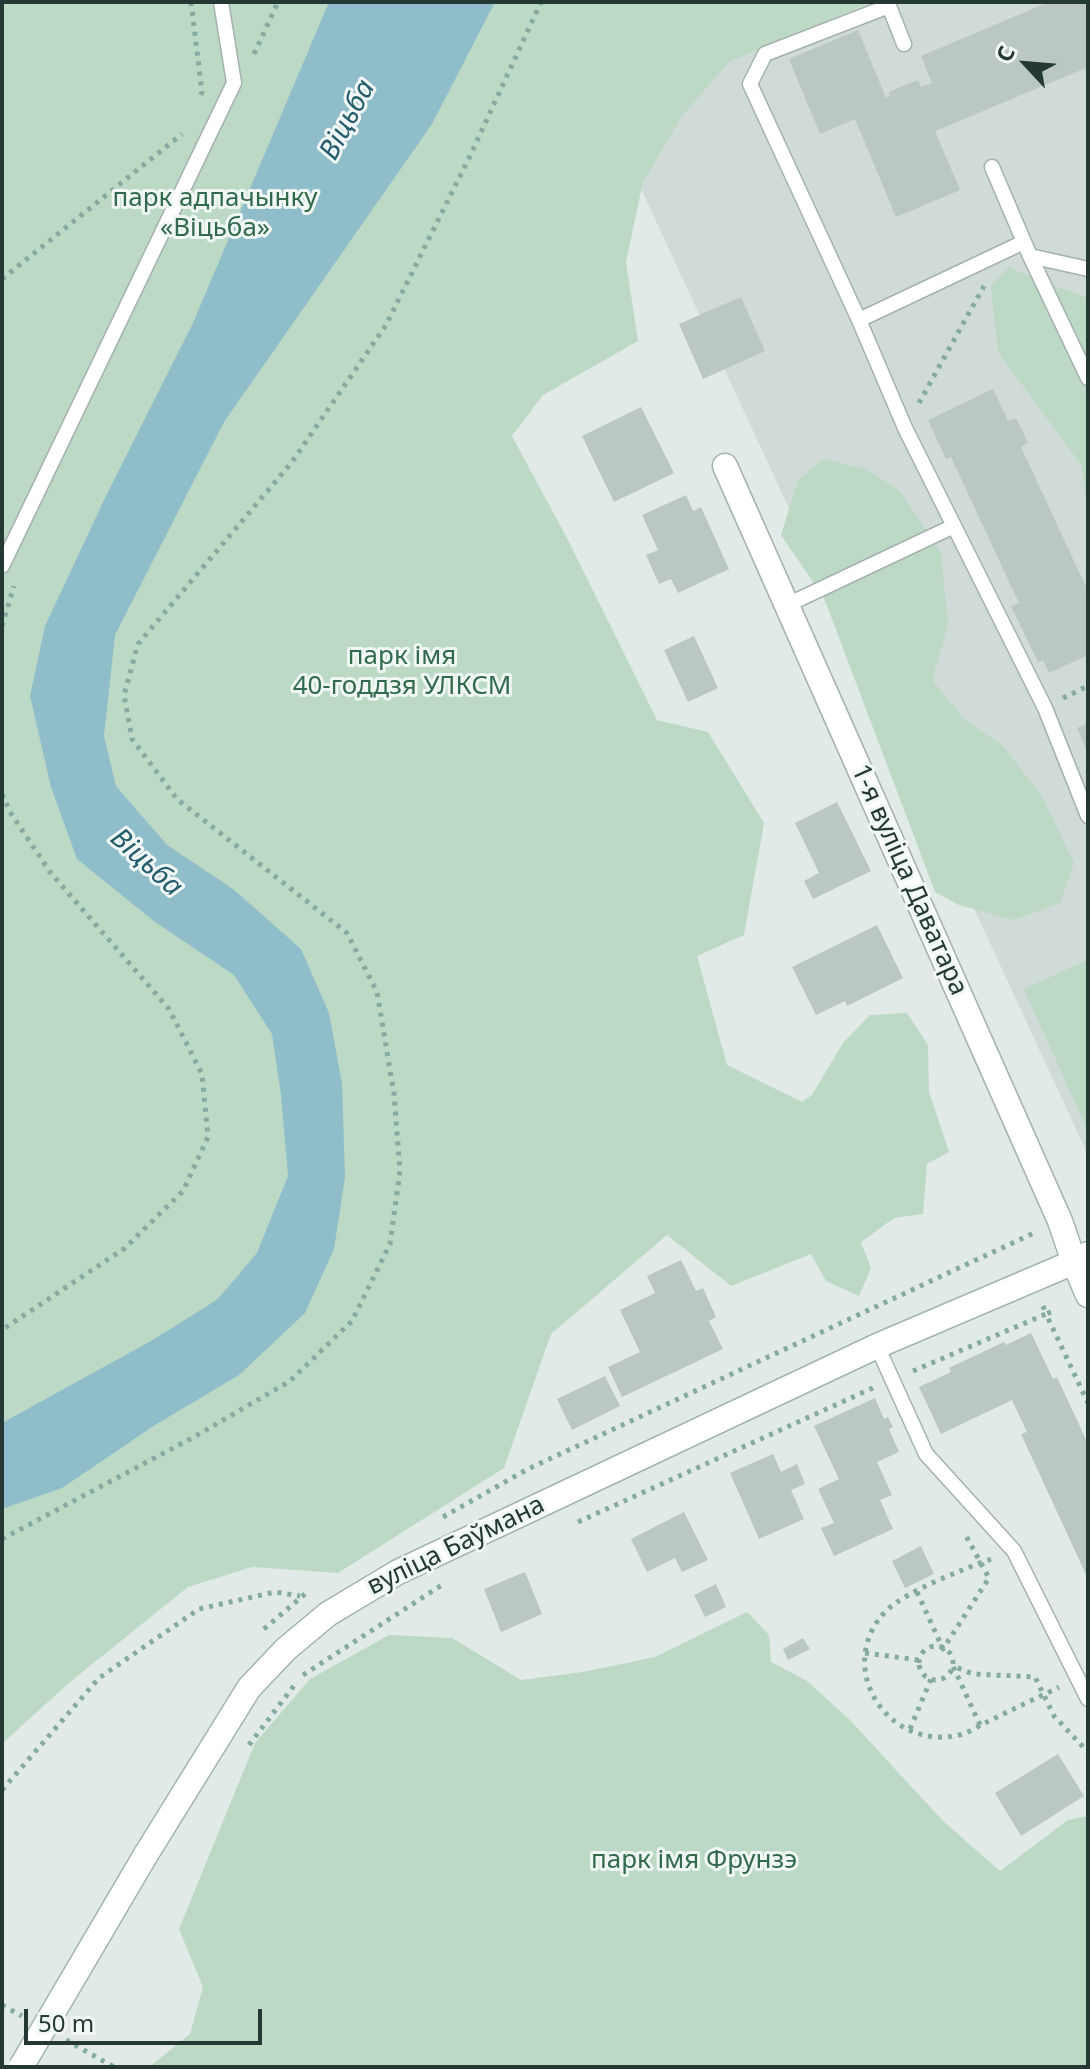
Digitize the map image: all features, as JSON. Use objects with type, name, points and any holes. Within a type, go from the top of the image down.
[{"type":"street","name":"1-я вуліца Даватара","points":[[725,466],[1054,1207],[1081,1258],[1088,1295]]},
{"type":"street","name":"вуліца Баўмана","points":[[21,2067],[145,1856],[249,1688],[286,1649],[328,1614],[398,1572],[877,1346],[1081,1258]]},
{"type":"lane","points":[[2,566],[234,83],[221,2]]},
{"type":"lane","points":[[904,44],[889,6],[765,54],[750,84],[859,320],[905,428],[1045,708],[1088,816]]},
{"type":"lane","points":[[992,167],[1088,378]]},
{"type":"lane","points":[[859,320],[1002,253],[1027,249],[1088,269]]},
{"type":"lane","points":[[787,605],[954,526]]},
{"type":"lane","points":[[877,1346],[926,1454],[1014,1551],[1088,1699]]},
{"type":"path","points":[[191,2],[202,92],[196,103]]},
{"type":"path","points":[[249,64],[278,2]]},
{"type":"path","points":[[2,1539],[194,1437],[290,1381],[352,1321],[390,1244],[400,1171],[394,1094],[377,992],[347,933],[177,799],[132,739],[124,695],[138,644],[292,462],[386,325],[470,156],[541,2]]},
{"type":"path","points":[[2,279],[180,136],[186,125]]},
{"type":"path","points":[[905,428],[1002,253]]},
{"type":"path","points":[[2,626],[19,572]]},
{"type":"path","points":[[2,794],[10,812],[50,872],[169,1009],[202,1074],[208,1137],[183,1191],[125,1248],[2,1330]]},
{"type":"path","points":[[1019,1240],[1021,1248]]},
{"type":"path","points":[[1043,1306],[1088,1403]]},
{"type":"path","points":[[569,1526],[892,1379],[1053,1311]]},
{"type":"path","points":[[943,1649],[989,1578],[959,1521]]},
{"type":"path","points":[[1014,1551],[901,1599],[885,1612],[865,1653],[865,1681],[877,1707],[899,1725],[929,1736],[960,1735],[1078,1678]]},
{"type":"path","points":[[241,1757],[301,1676],[446,1583]]},
{"type":"path","points":[[2,1790],[99,1678],[199,1609],[275,1592],[300,1597],[328,1614]]},
{"type":"path","points":[[917,1592],[943,1649],[952,1657],[953,1666],[980,1725]]},
{"type":"path","points":[[943,1649],[930,1647],[919,1660],[920,1669],[931,1679],[942,1679],[953,1666]]},
{"type":"path","points":[[865,1653],[919,1660]]},
{"type":"path","points":[[953,1666],[973,1674],[1035,1677],[1054,1716],[1088,1752]]},
{"type":"path","points":[[910,1729],[931,1679]]},
{"type":"shaded area","points":[[871,2],[1088,2],[1088,1155],[606,113]]},
{"type":"green space","points":[[2,2],[872,2],[729,62],[681,117],[643,182],[626,262],[638,341],[543,395],[512,436],[569,542],[657,720],[708,732],[764,823],[744,935],[697,956],[727,1065],[802,1102],[812,1095],[843,1043],[870,1015],[907,1013],[928,1045],[929,1092],[949,1152],[927,1164],[923,1214],[894,1218],[861,1242],[871,1268],[859,1296],[826,1281],[811,1254],[731,1286],[667,1235],[551,1334],[504,1468],[338,1573],[252,1567],[188,1587],[70,1682],[5,1741],[2,1750]]},
{"type":"green space","points":[[1009,267],[1088,298],[1088,513],[1082,466],[998,352],[991,286]]},
{"type":"green space","points":[[823,459],[866,469],[900,491],[941,553],[948,625],[932,680],[965,720],[1003,746],[1042,797],[1074,863],[1060,903],[1014,920],[959,905],[935,892],[824,598],[781,535],[798,481]]},
{"type":"green space","points":[[1088,960],[1088,1131],[1024,989]]},
{"type":"green space","name":"парк імя Фрунзэ","points":[[747,1612],[769,1635],[771,1662],[807,1681],[849,1719],[943,1821],[1000,1871],[1068,1820],[1088,1816],[1088,2067],[153,2067],[190,2034],[203,1987],[179,1929],[255,1743],[310,1679],[389,1635],[452,1638],[521,1680],[583,1672],[655,1657]]},
{"type":"water","name":"Віцьба","points":[[329,2],[495,2],[432,124],[224,422],[115,635],[104,736],[116,786],[167,845],[233,889],[301,949],[329,1013],[342,1084],[345,1177],[334,1249],[305,1313],[239,1375],[155,1425],[62,1488],[2,1509],[2,1423],[151,1341],[218,1299],[257,1253],[288,1176],[272,1034],[234,975],[155,922],[77,859],[51,787],[30,696],[45,626],[193,323]]},
{"type":"pier","points":[[3,2026],[68,2061],[64,2067],[2,2067]]},
{"type":"building","points":[[1049,2],[1088,2],[1088,73],[1086,68],[935,131],[960,190],[896,217],[855,119],[820,134],[789,59],[858,30],[886,98],[890,96],[889,92],[918,80],[921,87],[932,83],[921,56]]},
{"type":"building","points":[[741,297],[765,351],[703,379],[679,324]]},
{"type":"building","points":[[993,389],[1008,421],[1016,418],[1028,443],[1021,447],[1088,586],[1088,655],[1049,673],[1043,660],[1038,662],[1011,606],[1019,603],[951,457],[946,459],[928,420]]},
{"type":"building","points":[[641,407],[674,473],[614,502],[582,436]]},
{"type":"building","points":[[686,495],[693,511],[701,507],[729,569],[678,593],[671,579],[659,584],[646,555],[658,550],[642,515]]},
{"type":"building","points":[[694,636],[718,688],[688,702],[664,650]]},
{"type":"building","points":[[1088,723],[1088,753],[1077,728]]},
{"type":"building","points":[[837,802],[871,871],[813,899],[804,881],[819,873],[795,823]]},
{"type":"building","points":[[877,925],[903,978],[847,1006],[845,1001],[816,1015],[792,967]]},
{"type":"building","points":[[681,1260],[696,1291],[703,1288],[716,1317],[709,1321],[723,1349],[622,1397],[608,1367],[640,1352],[620,1310],[655,1293],[647,1276]]},
{"type":"building","points":[[1031,1333],[1053,1379],[1057,1377],[1088,1444],[1088,1579],[1021,1434],[1027,1432],[1012,1400],[941,1434],[919,1387],[951,1372],[949,1368]]},
{"type":"building","points":[[605,1376],[620,1406],[572,1430],[557,1399]]},
{"type":"building","points":[[875,1398],[884,1419],[888,1417],[893,1427],[889,1429],[899,1452],[877,1462],[892,1495],[880,1500],[893,1529],[834,1556],[821,1528],[834,1523],[818,1489],[839,1479],[814,1426]]},
{"type":"building","points":[[773,1454],[781,1472],[797,1464],[805,1484],[791,1490],[804,1519],[759,1539],[730,1473]]},
{"type":"building","points":[[684,1512],[708,1560],[682,1572],[675,1558],[647,1572],[631,1539]]},
{"type":"building","points":[[921,1546],[934,1574],[905,1588],[892,1561]]},
{"type":"building","points":[[525,1572],[542,1614],[501,1632],[484,1589]]},
{"type":"building","points":[[716,1584],[726,1607],[705,1617],[694,1595]]},
{"type":"building","points":[[803,1638],[810,1649],[788,1660],[783,1649]]},
{"type":"building","points":[[1058,1754],[1084,1796],[1021,1836],[995,1793]]},
{"type":"park label","name":"парк адпачынку «Віцьба»","points":[[215,214]]},
{"type":"park label","name":"парк імя 40-годдзя УЛКСМ","points":[[402,672]]}]
